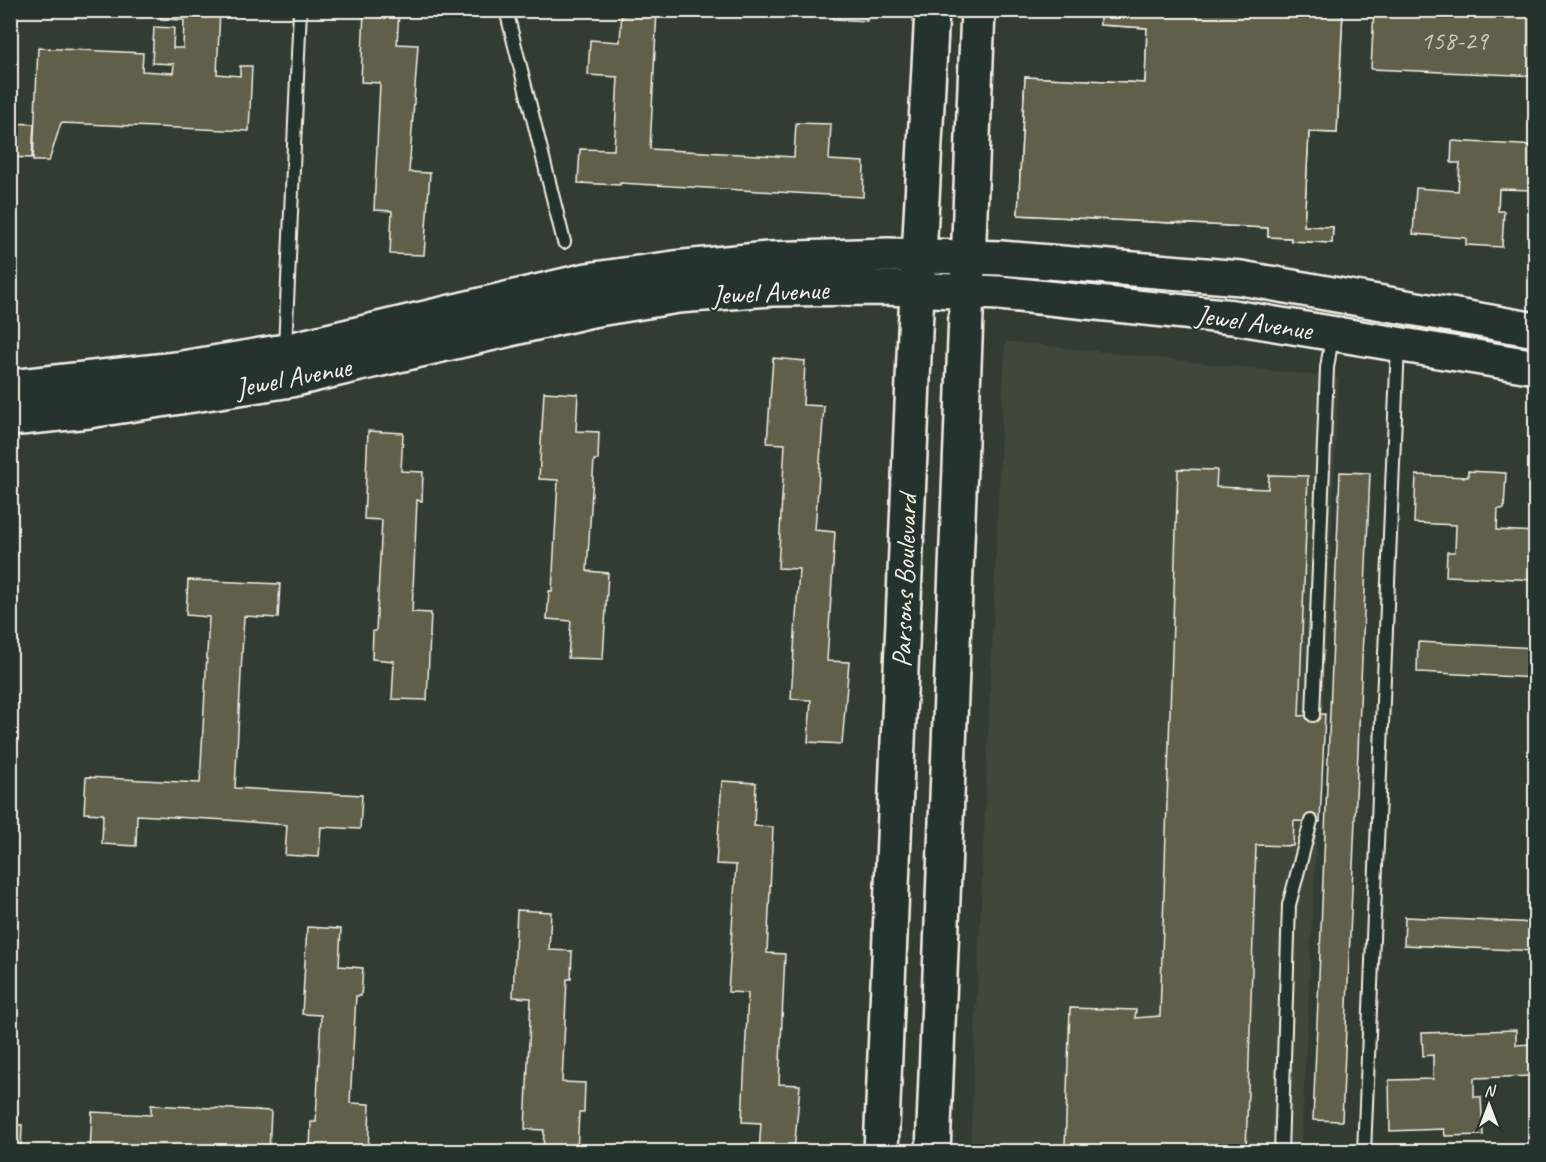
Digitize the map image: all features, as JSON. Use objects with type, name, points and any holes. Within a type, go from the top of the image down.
[{"type":"street","name":"Parsons Boulevard","points":[[881,1152],[917,289],[932,10]]},
{"type":"street","name":"Parsons Boulevard","points":[[933,1152],[978,10]]},
{"type":"street","name":"Jewel Avenue","points":[[10,387],[176,369],[285,351],[609,277],[768,259],[919,255],[969,257],[1241,278],[1536,330]]},
{"type":"street","name":"Jewel Avenue","points":[[10,419],[89,411],[291,380],[592,310],[678,296],[771,289],[917,289],[967,292],[1233,317],[1536,367]]},
{"type":"lane","points":[[285,351],[300,10]]},
{"type":"lane","points":[[506,10],[564,242]]},
{"type":"lane","points":[[1313,715],[1327,368],[1332,333]]},
{"type":"lane","points":[[1364,1152],[1398,344]]},
{"type":"lane","points":[[1281,1152],[1289,905],[1311,821]]},
{"type":"shaded area","points":[[1005,341],[1339,378],[1301,1151],[970,1152]]},
{"type":"building","points":[[162,10],[220,10],[217,74],[240,76],[240,66],[252,66],[249,131],[61,123],[49,161],[33,161],[38,48],[143,53],[142,71],[173,73],[174,64],[152,63],[154,27],[174,28],[173,48],[183,48],[184,20],[161,19]]},
{"type":"building","points":[[364,10],[399,10],[397,44],[418,45],[409,172],[430,173],[424,255],[390,254],[392,211],[374,210],[380,83],[361,82]]},
{"type":"building","points":[[622,10],[657,10],[650,149],[794,157],[796,123],[831,124],[829,160],[864,162],[863,197],[620,183],[620,185],[578,183],[580,149],[614,150],[618,77],[588,75],[590,40],[620,42]]},
{"type":"building","points":[[834,10],[868,10],[867,21],[833,19]]},
{"type":"building","points":[[1100,10],[1343,10],[1337,133],[1309,132],[1304,226],[1333,227],[1332,243],[1291,241],[1291,238],[1268,237],[1268,228],[1018,215],[1025,77],[1145,83],[1147,28],[1100,25]],"holes":[[[1189,31],[1305,36],[1302,97],[1186,91]]]},
{"type":"building","points":[[1100,10],[1343,10],[1337,133],[1309,132],[1304,226],[1333,227],[1332,243],[1291,241],[1291,238],[1268,237],[1268,228],[1018,215],[1025,77],[1145,83],[1147,28],[1100,25]]},
{"type":"building","points":[[1374,10],[1536,10],[1536,76],[1371,69]]},
{"type":"building","points":[[10,123],[34,124],[32,158],[10,157]]},
{"type":"building","points":[[1452,141],[1536,146],[1536,190],[1499,189],[1498,211],[1504,211],[1502,247],[1466,245],[1466,238],[1413,234],[1416,188],[1458,191],[1460,163],[1451,163]]},
{"type":"building","points":[[773,358],[805,361],[803,405],[824,406],[815,530],[835,532],[827,661],[849,662],[842,744],[808,742],[811,700],[791,699],[799,569],[778,568],[785,444],[767,443]]},
{"type":"building","points":[[544,392],[578,394],[576,431],[599,432],[598,460],[594,460],[587,571],[608,573],[603,659],[568,658],[571,621],[547,619],[549,591],[552,591],[558,480],[539,479]]},
{"type":"building","points":[[368,431],[403,433],[401,471],[423,472],[422,501],[417,500],[412,612],[431,613],[427,700],[392,699],[394,661],[372,659],[373,631],[376,631],[382,520],[364,519]]},
{"type":"building","points":[[1178,469],[1217,470],[1216,487],[1268,489],[1269,475],[1308,476],[1299,716],[1325,714],[1320,822],[1294,821],[1293,846],[1256,845],[1246,1152],[1065,1147],[1070,1008],[1136,1010],[1135,1018],[1160,1016]]},
{"type":"building","points":[[1468,471],[1506,473],[1504,509],[1498,509],[1497,530],[1536,532],[1536,580],[1446,576],[1447,552],[1455,552],[1456,525],[1414,523],[1416,475],[1468,477]]},
{"type":"building","points":[[1340,472],[1370,473],[1342,1121],[1313,1120]]},
{"type":"building","points":[[188,580],[280,584],[278,618],[244,616],[235,788],[362,795],[360,829],[321,827],[319,857],[285,855],[287,825],[227,820],[137,815],[136,846],[102,844],[103,814],[84,813],[86,777],[200,783],[209,617],[186,615]]},
{"type":"building","points":[[1418,642],[1536,648],[1536,678],[1417,672]]},
{"type":"building","points":[[722,781],[756,783],[754,826],[773,827],[767,953],[785,954],[779,1084],[800,1085],[794,1152],[759,1152],[761,1123],[742,1122],[748,993],[728,992],[736,865],[716,864]]},
{"type":"building","points":[[517,910],[551,912],[549,950],[572,951],[571,979],[567,979],[562,1082],[585,1083],[584,1112],[579,1112],[577,1152],[543,1152],[544,1130],[525,1129],[531,998],[513,997]]},
{"type":"building","points":[[1405,917],[1536,923],[1536,951],[1404,945]]},
{"type":"building","points":[[307,927],[341,929],[339,966],[363,968],[361,996],[356,996],[350,1103],[370,1104],[368,1152],[310,1151],[311,1122],[316,1122],[321,1015],[302,1014]]},
{"type":"building","points":[[10,984],[13,984],[12,1014],[10,1014]]},
{"type":"building","points":[[1516,1030],[1516,1045],[1532,1044],[1533,1076],[1474,1078],[1474,1097],[1481,1097],[1483,1135],[1445,1136],[1444,1129],[1390,1131],[1389,1080],[1433,1079],[1433,1055],[1423,1056],[1422,1033]]},
{"type":"building","points":[[1532,1044],[1536,1044],[1536,1076],[1533,1076]]},
{"type":"building","points":[[151,1105],[271,1111],[269,1152],[90,1152],[92,1112],[151,1115]]},
{"type":"building","points":[[10,1124],[22,1125],[21,1152],[10,1152]]}]
